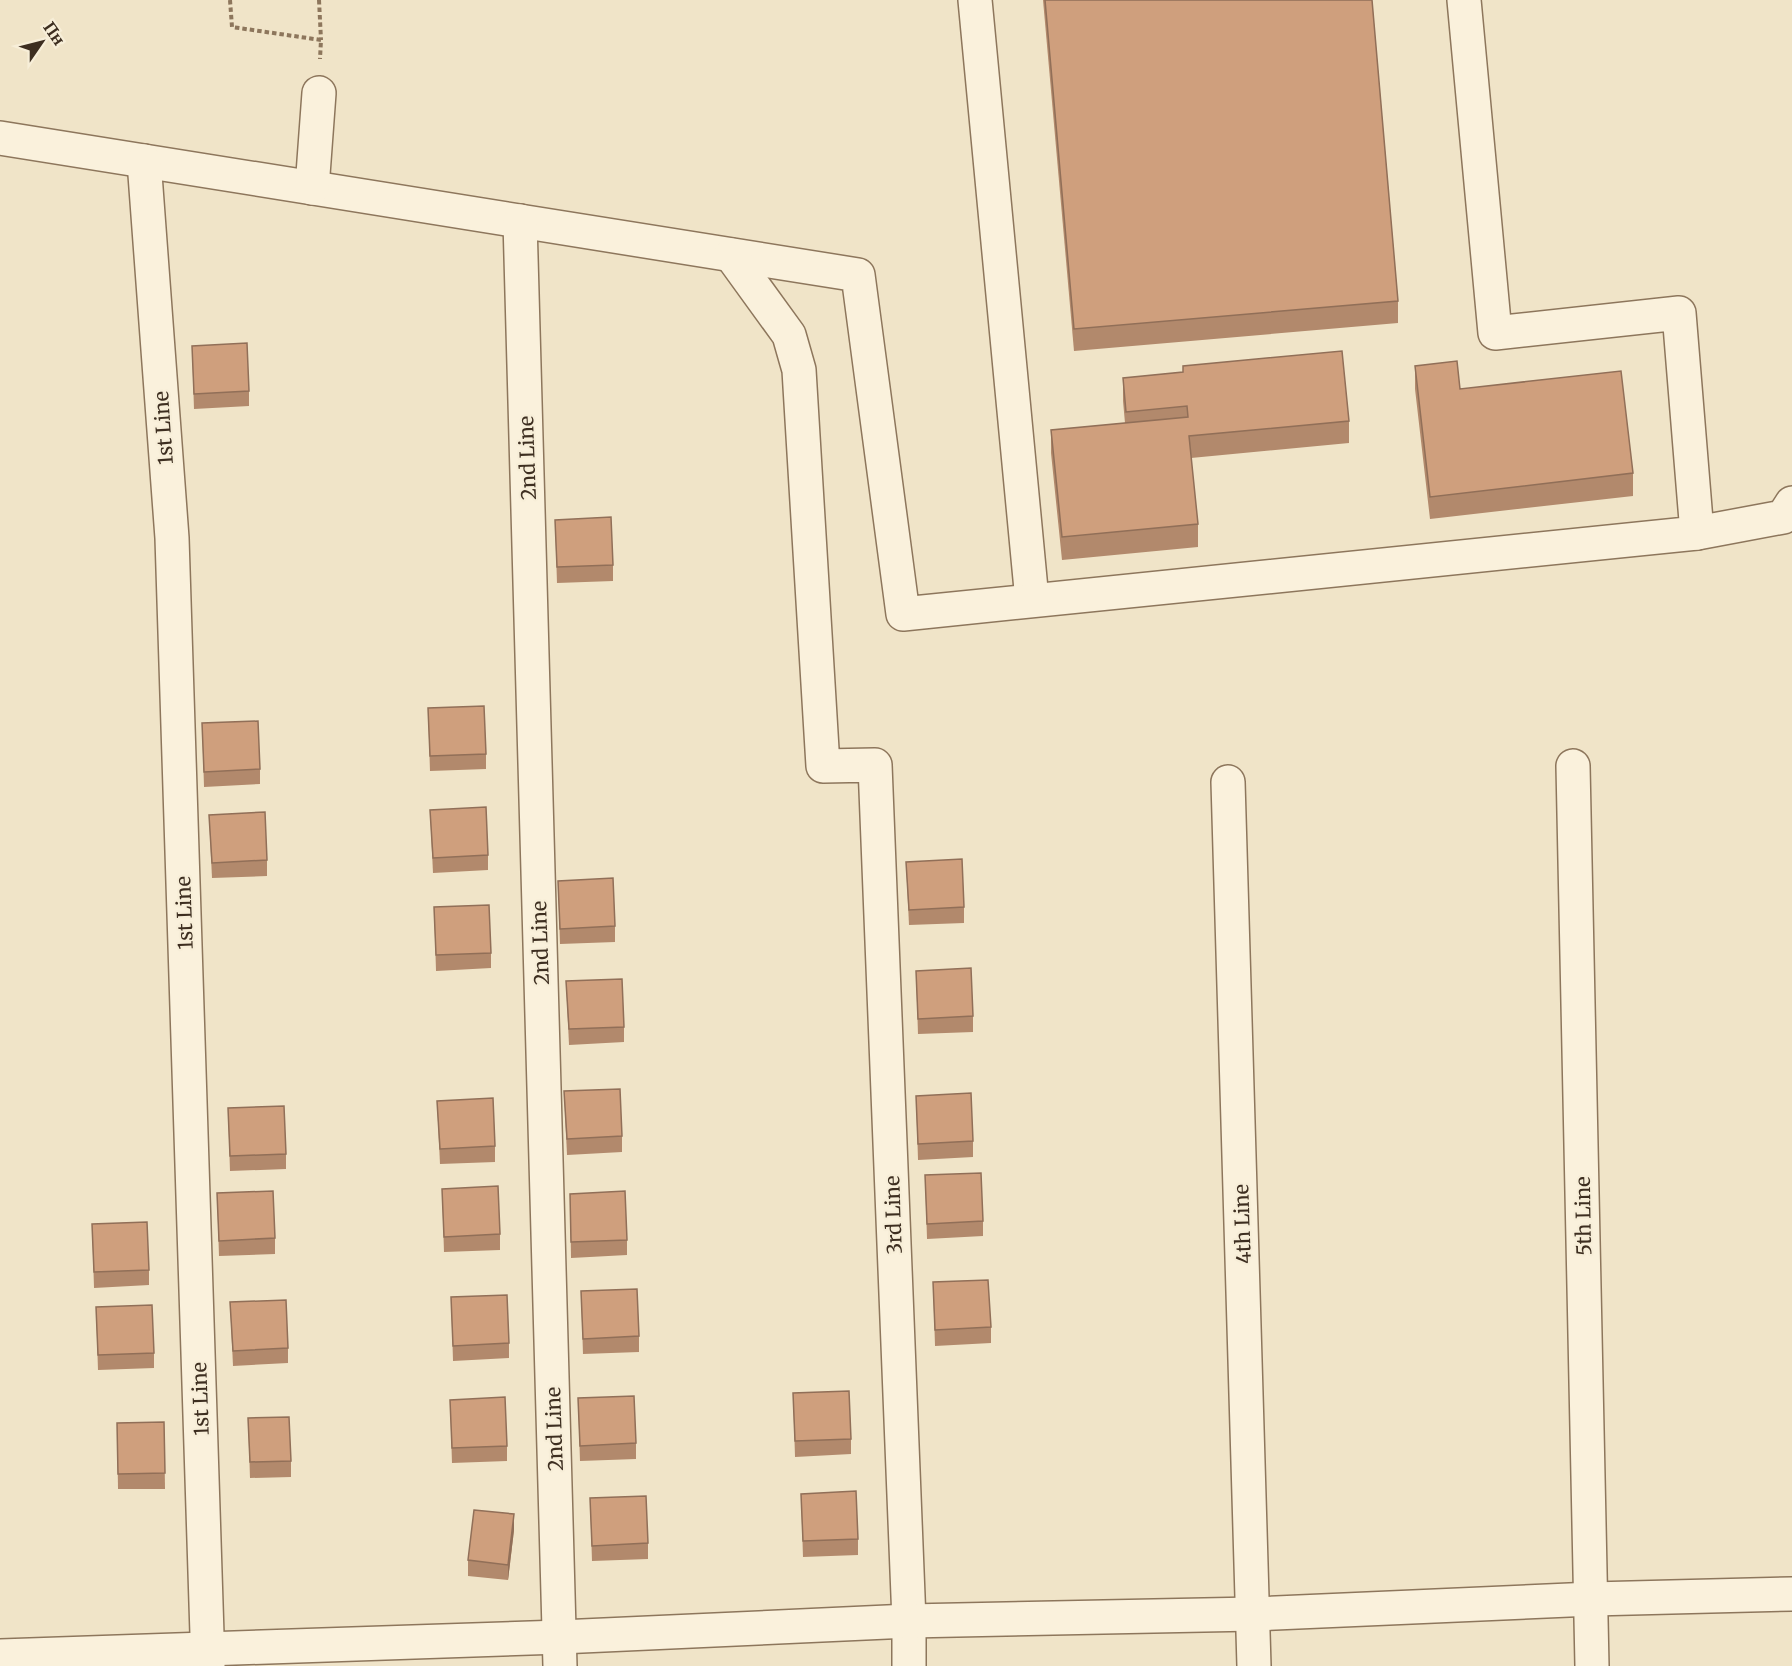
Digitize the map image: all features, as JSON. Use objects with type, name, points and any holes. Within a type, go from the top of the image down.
[{"type":"street","points":[[975,0],[1032,600]]},
{"type":"street","points":[[1464,0],[1495,333],[1679,313],[1697,533]]},
{"type":"street","points":[[312,188],[319,93]]},
{"type":"street","points":[[0,138],[858,275],[903,614],[1697,533],[1783,517],[1792,503]]},
{"type":"street","name":"1st Line","points":[[144,161],[172,538],[208,1657]]},
{"type":"street","name":"2nd Line","points":[[520,221],[560,1652]]},
{"type":"street","name":"3rd Line","points":[[731,255],[789,335],[799,370],[823,766],[874,765],[909,1666]]},
{"type":"street","name":"5th Line","points":[[1573,766],[1592,1666]]},
{"type":"street","name":"4th Line","points":[[1228,782],[1254,1666]]},
{"type":"street","points":[[0,1656],[208,1657],[560,1652],[909,1622],[1254,1614],[1592,1599],[1792,1594]]},
{"type":"path","points":[[230,0],[232,27],[321,40]]},
{"type":"path","points":[[319,0],[321,40],[319,93]]},
{"type":"building","points":[[1045,0],[1372,0],[1398,301],[1074,329]]},
{"type":"building","points":[[247,343],[249,391],[194,394],[192,346]]},
{"type":"building","points":[[1342,351],[1349,421],[1189,436],[1198,524],[1062,537],[1051,430],[1188,417],[1187,406],[1126,412],[1123,378],[1183,372],[1183,366]]},
{"type":"building","points":[[1457,361],[1460,389],[1621,371],[1633,473],[1430,497],[1415,366]]},
{"type":"building","points":[[611,517],[613,565],[557,567],[555,520]]},
{"type":"building","points":[[484,706],[486,754],[430,756],[428,708]]},
{"type":"building","points":[[258,721],[260,769],[204,772],[202,723]]},
{"type":"building","points":[[486,807],[488,855],[433,858],[430,810]]},
{"type":"building","points":[[265,812],[267,860],[212,863],[209,815]]},
{"type":"building","points":[[962,859],[964,907],[909,910],[906,862]]},
{"type":"building","points":[[613,878],[615,926],[560,929],[558,881]]},
{"type":"building","points":[[489,905],[491,953],[436,955],[434,907]]},
{"type":"building","points":[[971,968],[973,1016],[918,1019],[916,971]]},
{"type":"building","points":[[622,979],[624,1027],[569,1029],[566,981]]},
{"type":"building","points":[[620,1089],[622,1136],[567,1139],[564,1091]]},
{"type":"building","points":[[971,1093],[973,1141],[918,1144],[916,1096]]},
{"type":"building","points":[[493,1098],[495,1146],[440,1149],[437,1101]]},
{"type":"building","points":[[284,1106],[286,1154],[230,1156],[228,1108]]},
{"type":"building","points":[[981,1173],[983,1221],[927,1224],[925,1175]]},
{"type":"building","points":[[498,1186],[500,1234],[444,1237],[442,1189]]},
{"type":"building","points":[[273,1191],[275,1238],[219,1241],[217,1193]]},
{"type":"building","points":[[625,1191],[627,1240],[571,1242],[570,1194]]},
{"type":"building","points":[[147,1222],[149,1270],[94,1272],[92,1224]]},
{"type":"building","points":[[988,1280],[991,1327],[935,1330],[933,1282]]},
{"type":"building","points":[[637,1289],[639,1336],[583,1339],[581,1291]]},
{"type":"building","points":[[507,1295],[509,1343],[453,1346],[451,1297]]},
{"type":"building","points":[[286,1300],[288,1348],[233,1351],[230,1302]]},
{"type":"building","points":[[152,1305],[154,1353],[98,1355],[96,1307]]},
{"type":"building","points":[[849,1391],[851,1439],[795,1441],[793,1393]]},
{"type":"building","points":[[634,1396],[636,1443],[580,1446],[578,1398]]},
{"type":"building","points":[[505,1397],[507,1446],[452,1448],[450,1400]]},
{"type":"building","points":[[289,1417],[291,1461],[250,1462],[248,1418]]},
{"type":"building","points":[[164,1422],[165,1473],[118,1474],[117,1423]]},
{"type":"building","points":[[856,1491],[858,1539],[803,1541],[801,1494]]},
{"type":"building","points":[[646,1496],[648,1543],[592,1546],[590,1498]]},
{"type":"building","points":[[474,1510],[514,1514],[508,1565],[468,1560]]}]
